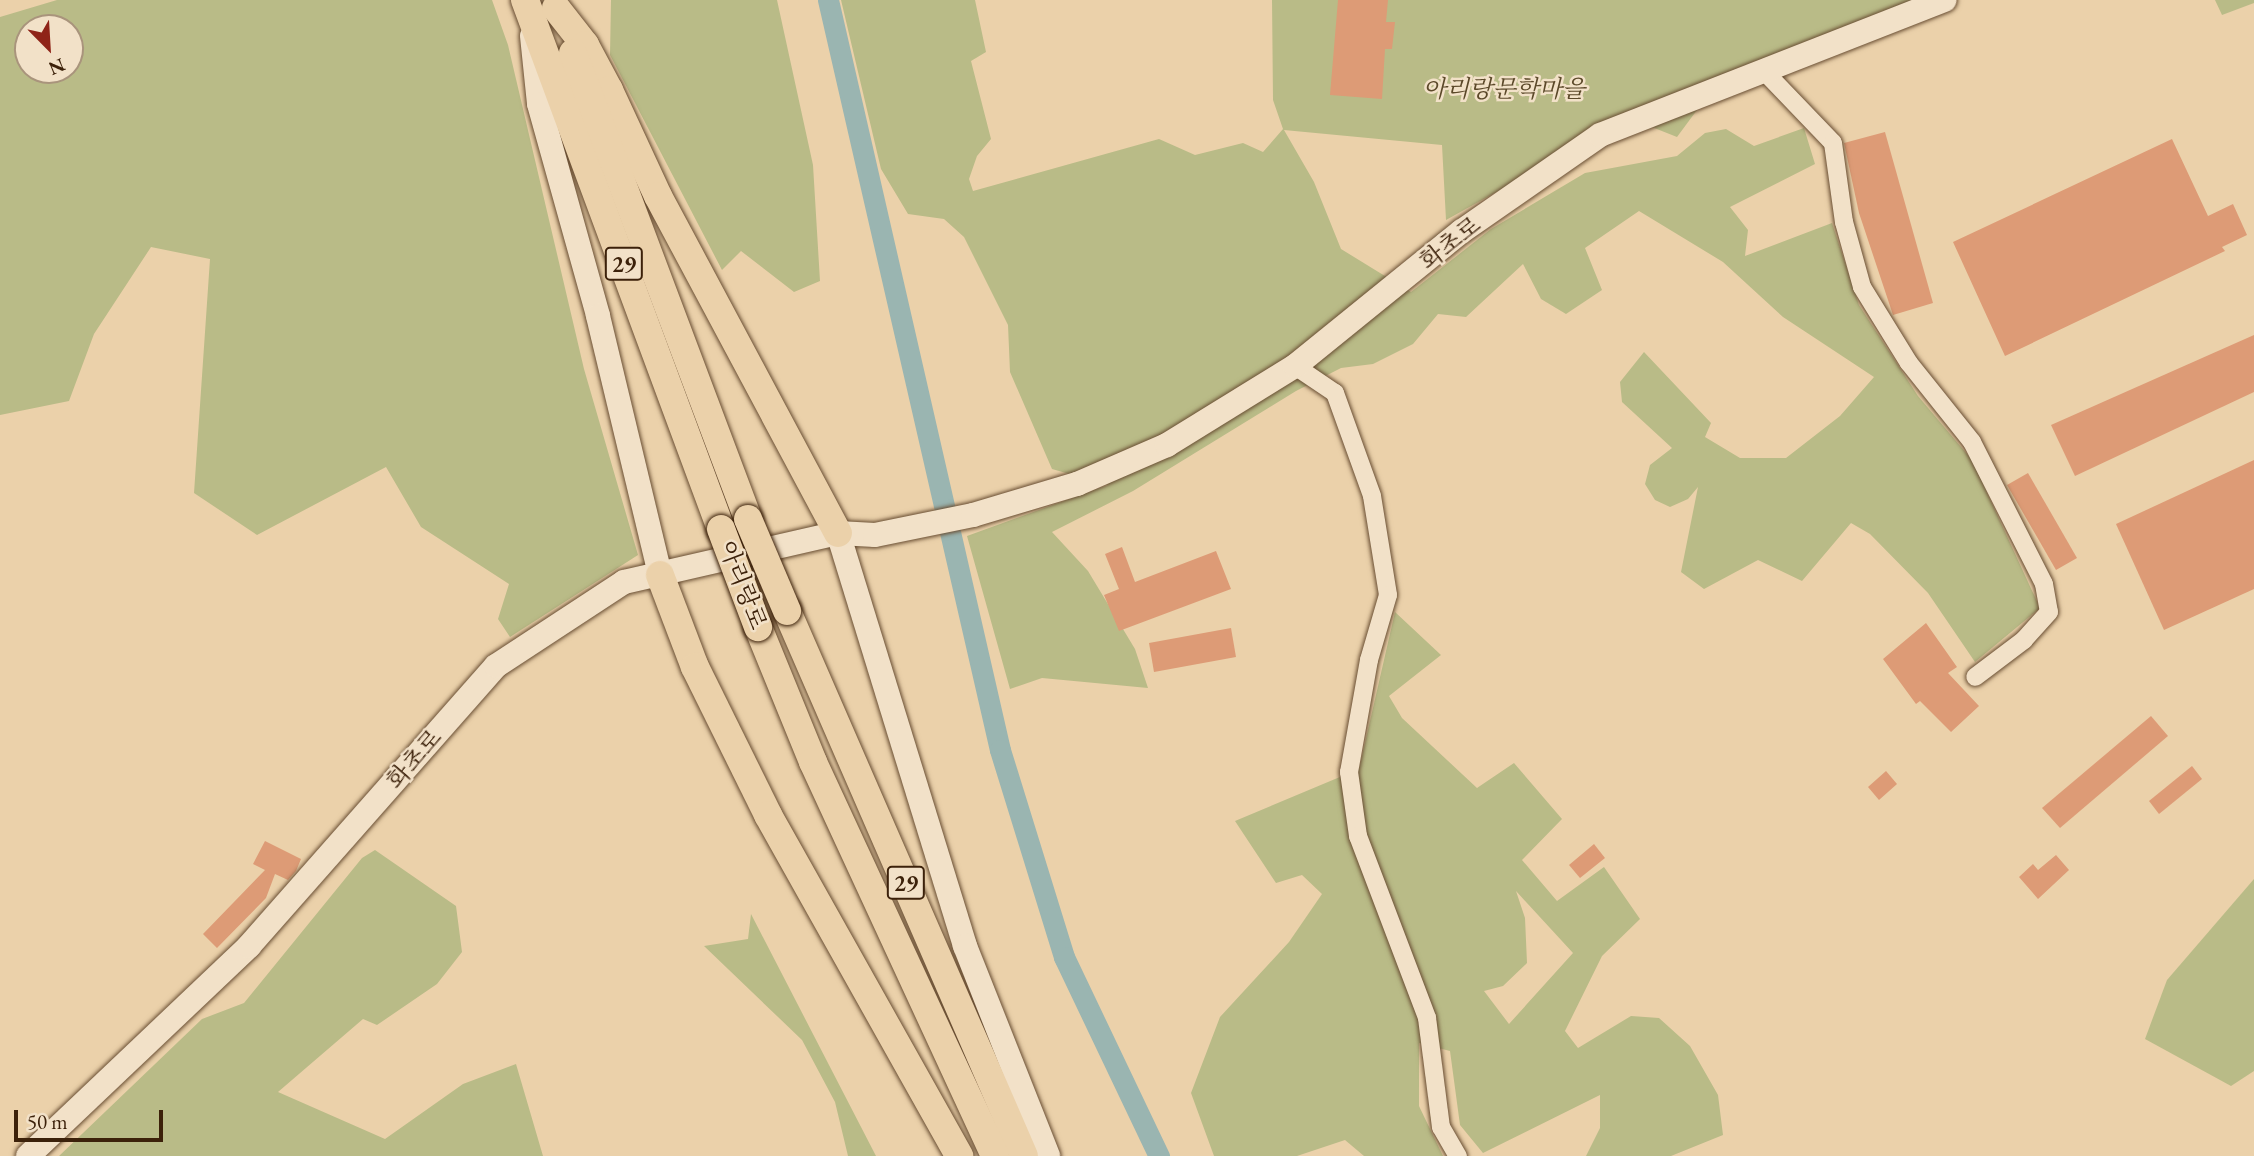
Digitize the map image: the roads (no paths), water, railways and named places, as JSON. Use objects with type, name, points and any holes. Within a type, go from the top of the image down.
[{"type":"main road","name":"아리랑로","points":[[541,5],[748,519],[1024,1156]]},
{"type":"main road","name":"아리랑로","points":[[541,5],[721,528],[758,626],[813,762],[995,1156]]},
{"type":"main road","points":[[541,5],[603,78],[658,196],[838,533]]},
{"type":"main road","points":[[660,575],[695,667],[768,815],[959,1156]]},
{"type":"street","name":"화초로","points":[[28,1156],[249,946],[496,666],[624,582],[838,533],[874,535],[973,515],[1077,484],[1167,445],[1295,366],[1462,231],[1600,135],[1945,0]]},
{"type":"street","points":[[541,5],[539,104],[598,316],[660,575]]},
{"type":"street","points":[[1765,72],[1833,143],[1844,222],[1863,287],[1909,363],[1972,442],[2044,584],[2049,612],[2024,640],[1975,677]]},
{"type":"street","points":[[1295,366],[1335,393],[1372,496],[1388,595],[1369,660],[1349,772],[1358,836],[1427,1018],[1441,1126],[1458,1156]]},
{"type":"street","points":[[838,533],[965,946],[1048,1156]]},
{"type":"waterway","points":[[828,0],[1000,750],[1064,957],[1159,1156]]},
{"type":"park label","name":"아리랑문학마을","points":[[1504,89]]}]
